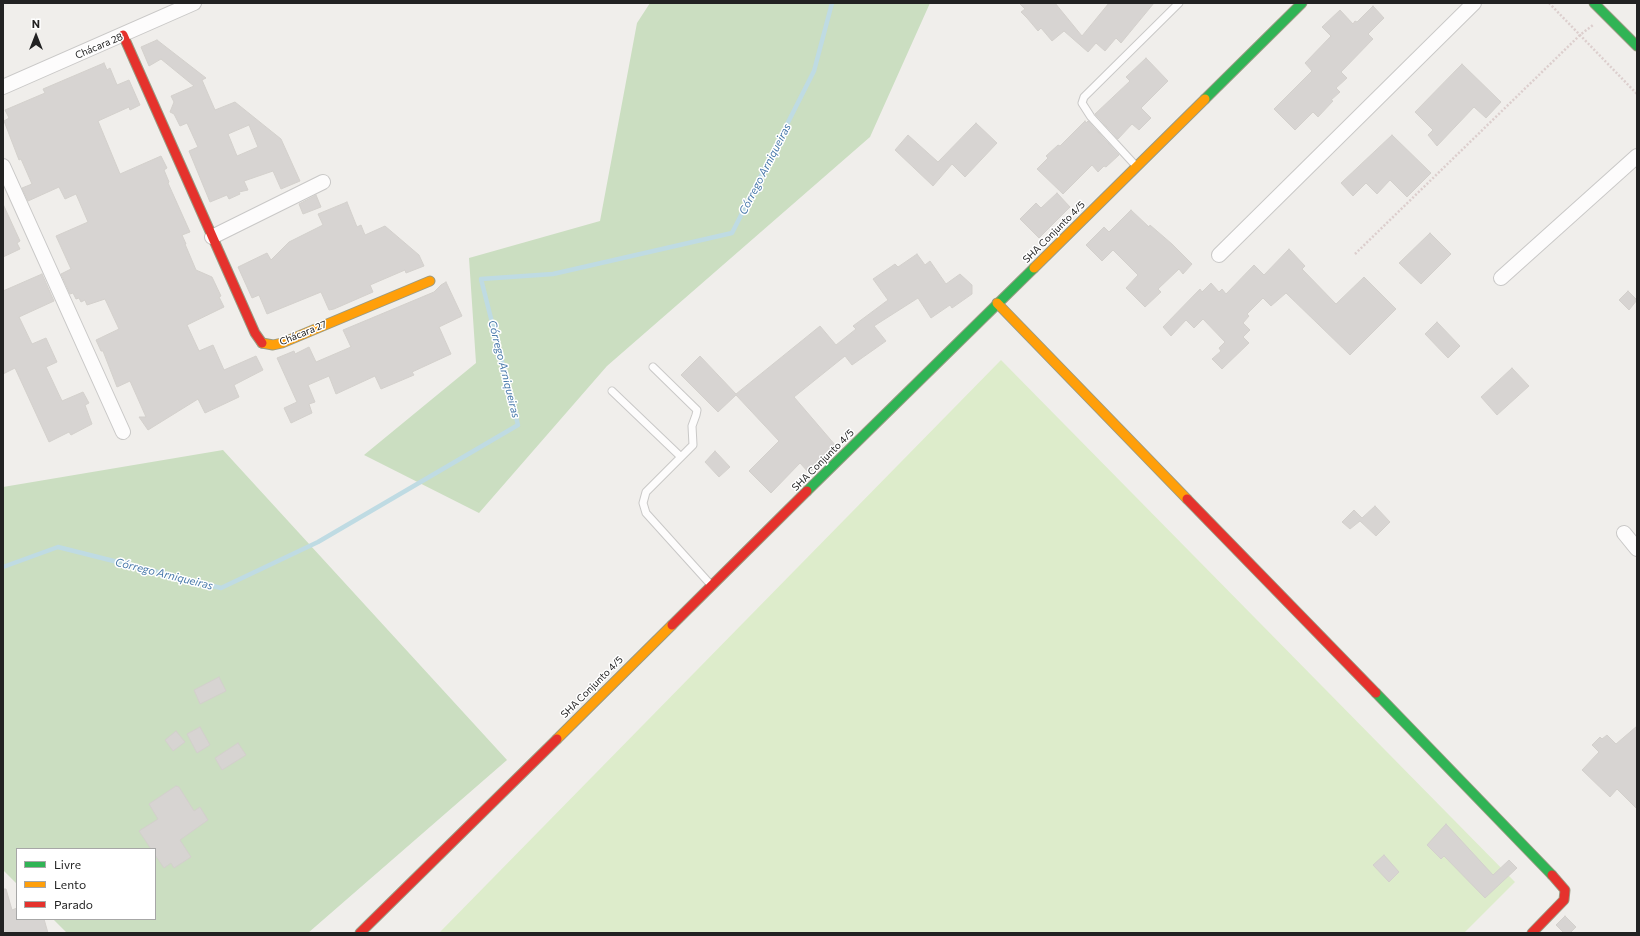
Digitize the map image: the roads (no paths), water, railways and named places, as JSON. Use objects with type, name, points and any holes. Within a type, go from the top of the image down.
[{"type":"street","name":"Chácara 28","points":[[3,87],[194,3]]},
{"type":"street","name":"SHA Conjunto 4/5","points":[[360,933],[1302,3]]},
{"type":"street","points":[[1219,255],[1474,3]]},
{"type":"street","points":[[1594,3],[1637,46]]},
{"type":"street","name":"Chácara 27","points":[[123,35],[255,333],[262,343],[282,342],[430,281]]},
{"type":"street","points":[[1501,278],[1637,156]]},
{"type":"street","points":[[3,166],[123,432]]},
{"type":"street","points":[[212,237],[324,182]]},
{"type":"street","points":[[997,303],[1562,885],[1565,890],[1564,900],[1532,933]]},
{"type":"street","points":[[1624,533],[1637,549]]},
{"type":"lane","points":[[1136,166],[1091,117],[1082,103],[1084,97],[1179,3]]},
{"type":"lane","points":[[653,367],[697,410],[692,426],[693,445],[646,492],[643,503],[646,513],[712,585]]},
{"type":"lane","points":[[612,390],[681,457]]},
{"type":"waterway","name":"Córrego Arniqueiras","points":[[3,567],[58,547],[221,588],[318,542],[518,425],[481,279],[553,274],[732,233],[814,71],[832,3]]}]
